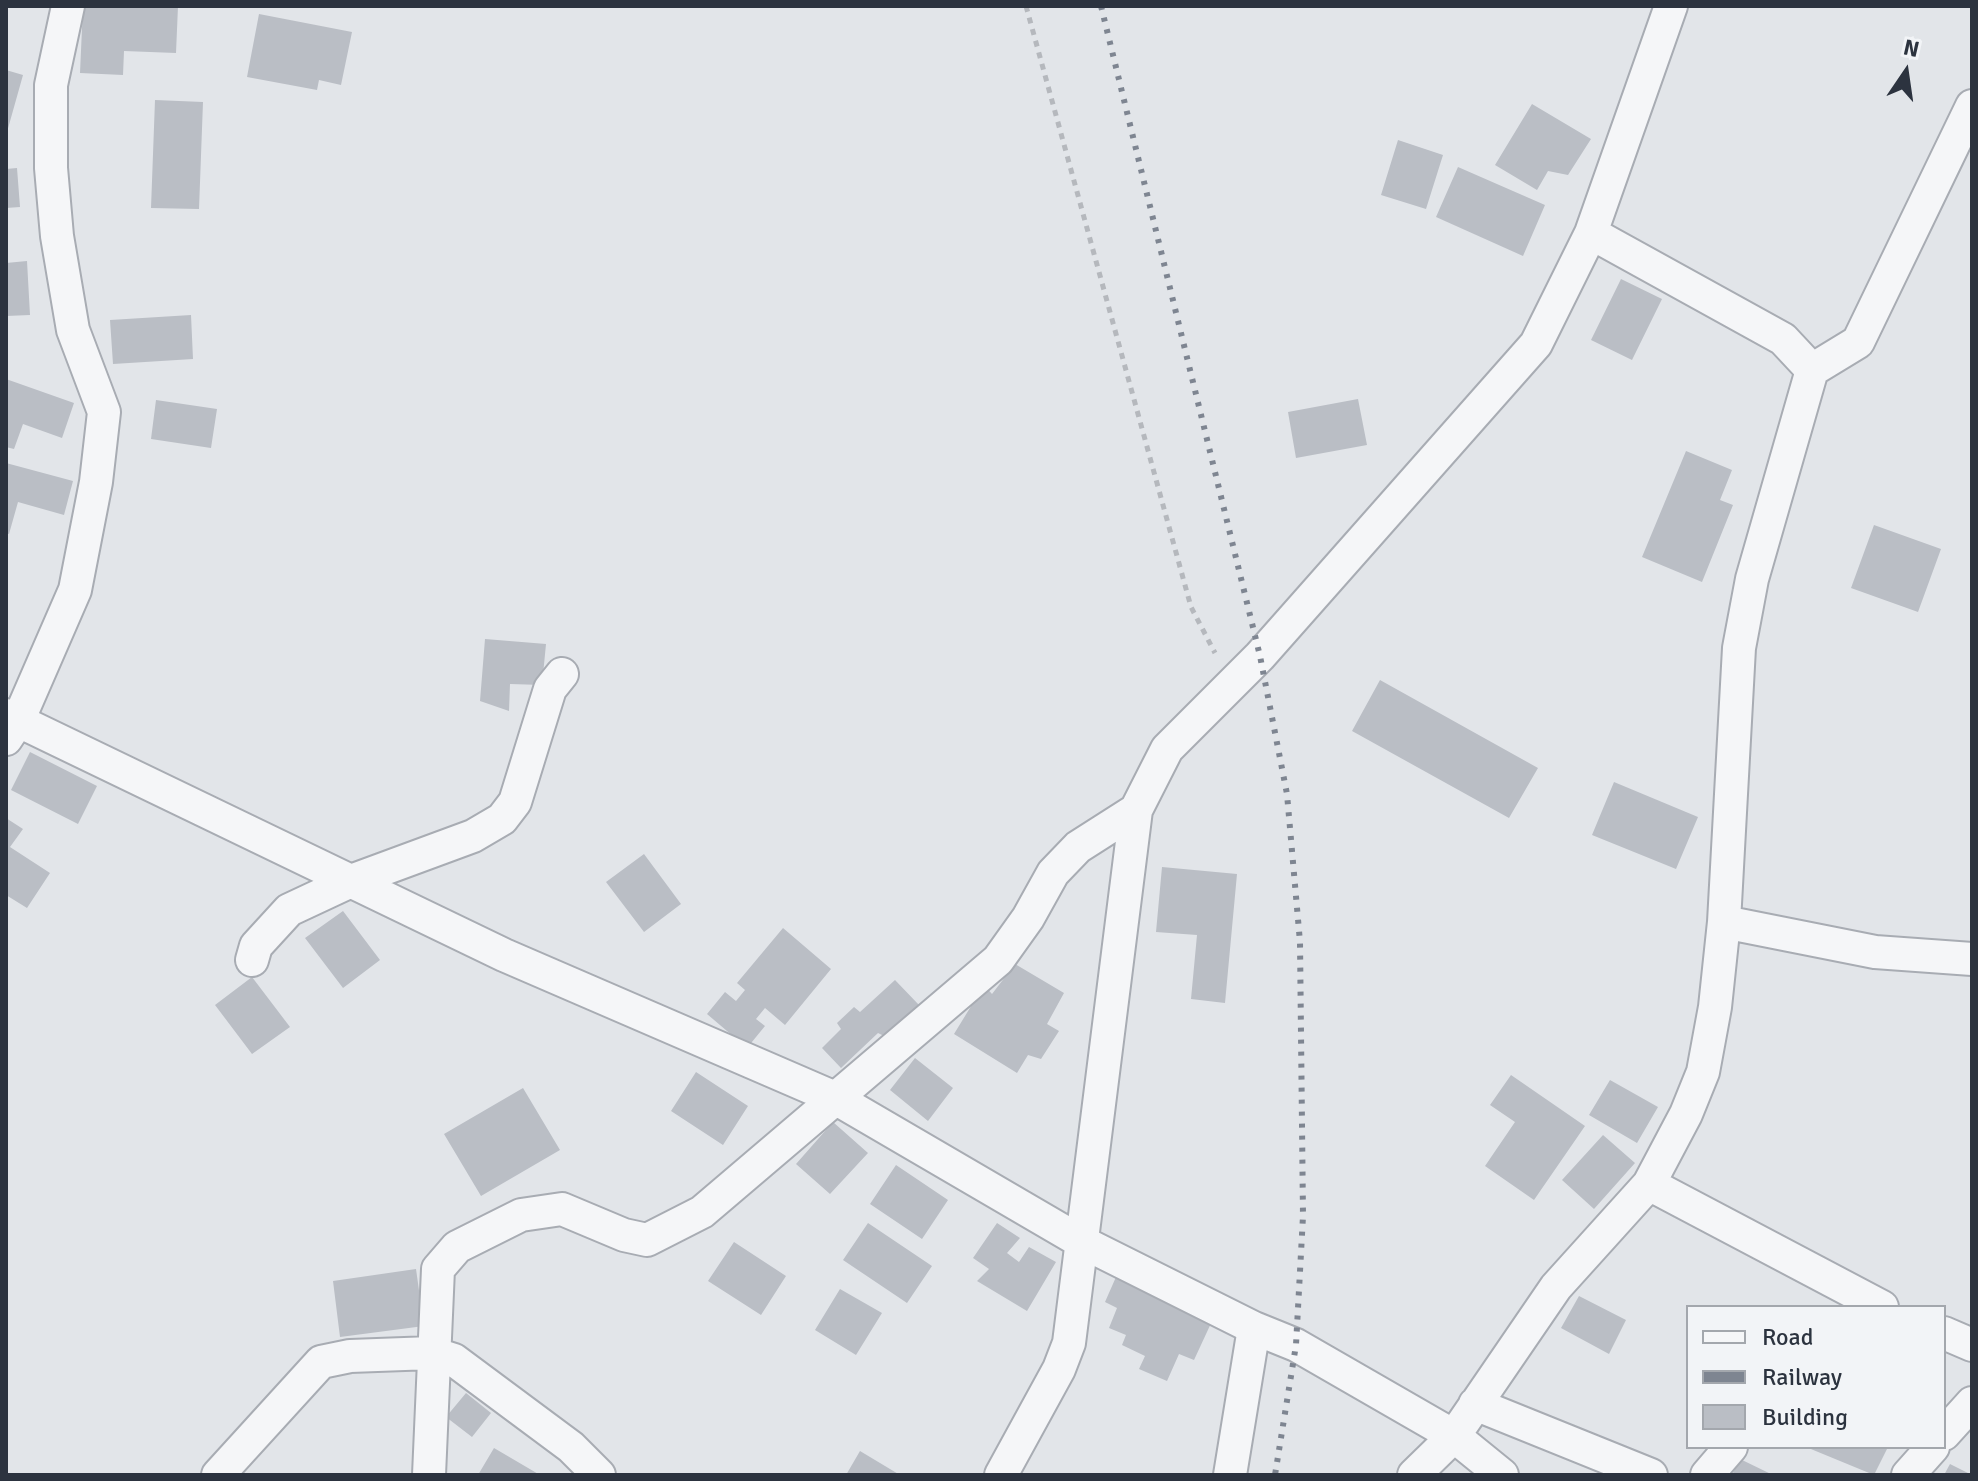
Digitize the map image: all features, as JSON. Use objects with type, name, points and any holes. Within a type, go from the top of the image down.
[{"type":"street","points":[[68,6],[51,85],[51,168],[57,236],[73,330],[104,412],[96,482],[75,590],[10,725],[351,881],[504,955],[835,1098],[1080,1241],[1254,1328],[1296,1345],[1454,1436],[1502,1475]]},
{"type":"street","points":[[1001,1475],[1059,1369],[1069,1343],[1136,810],[1167,749],[1231,685],[1536,344],[1591,233],[1671,6]]},
{"type":"street","points":[[1414,1475],[1454,1436],[1556,1287],[1649,1184],[1686,1114],[1703,1072],[1715,1007],[1724,922],[1739,648],[1752,579],[1812,370],[1858,342],[1972,106]]},
{"type":"street","points":[[1591,233],[1783,339],[1812,370]]},
{"type":"street","points":[[252,960],[256,946],[289,910],[351,881],[473,836],[502,819],[515,802],[550,689],[562,674]]},
{"type":"street","points":[[429,1475],[438,1269],[457,1247],[521,1215],[562,1209],[624,1235],[647,1240],[702,1212],[998,960],[1028,918],[1053,873],[1078,847],[1136,810]]},
{"type":"street","points":[[1724,922],[1875,952],[1972,959]]},
{"type":"street","points":[[1649,1184],[1864,1304]]},
{"type":"street","points":[[1230,1475],[1254,1328]]},
{"type":"street","points":[[1946,1334],[1972,1345]]},
{"type":"street","points":[[218,1475],[321,1362],[350,1356],[432,1353],[454,1360],[571,1447],[599,1475]]},
{"type":"street","points":[[1946,1432],[1972,1403]]},
{"type":"street","points":[[1475,1404],[1651,1475]]},
{"type":"street","points":[[1707,1475],[1729,1449]]},
{"type":"street","points":[[1908,1475],[1931,1449]]},
{"type":"path","points":[[1026,6],[1191,607],[1231,685]]},
{"type":"building","points":[[83,6],[178,6],[176,53],[124,51],[123,75],[80,73]]},
{"type":"building","points":[[259,14],[352,32],[341,85],[319,80],[317,90],[247,77]]},
{"type":"building","points":[[6,70],[23,75],[7,132],[6,131]]},
{"type":"building","points":[[155,100],[203,102],[199,209],[151,208]]},
{"type":"building","points":[[1532,104],[1591,139],[1568,175],[1548,171],[1537,190],[1495,165]]},
{"type":"building","points":[[1398,140],[1443,155],[1426,209],[1381,195]]},
{"type":"building","points":[[1458,167],[1545,205],[1523,256],[1436,217]]},
{"type":"building","points":[[17,168],[20,207],[6,208],[6,169]]},
{"type":"building","points":[[27,261],[30,315],[6,316],[6,263]]},
{"type":"building","points":[[1621,279],[1662,299],[1632,360],[1591,340]]},
{"type":"building","points":[[191,315],[193,359],[113,364],[110,320]]},
{"type":"building","points":[[6,379],[74,403],[62,438],[23,424],[14,449],[6,447]]},
{"type":"building","points":[[1358,399],[1367,445],[1296,458],[1288,412]]},
{"type":"building","points":[[156,400],[217,409],[211,448],[151,439]]},
{"type":"building","points":[[1686,451],[1732,470],[1720,500],[1733,505],[1702,582],[1642,557]]},
{"type":"building","points":[[6,463],[73,481],[64,515],[18,502],[9,534],[6,533]]},
{"type":"building","points":[[1874,525],[1941,549],[1918,612],[1851,588]]},
{"type":"building","points":[[485,639],[546,644],[542,685],[510,684],[509,711],[480,701]]},
{"type":"building","points":[[1380,680],[1538,768],[1509,818],[1352,731]]},
{"type":"building","points":[[30,752],[97,786],[78,824],[11,790]]},
{"type":"building","points":[[1614,782],[1698,817],[1676,869],[1592,835]]},
{"type":"building","points":[[6,818],[23,829],[10,847],[50,873],[27,908],[6,895]]},
{"type":"building","points":[[644,854],[681,904],[644,932],[606,882]]},
{"type":"building","points":[[1162,867],[1237,874],[1225,1003],[1191,999],[1197,935],[1156,932]]},
{"type":"building","points":[[343,911],[380,960],[343,988],[305,938]]},
{"type":"building","points":[[783,928],[831,969],[785,1025],[765,1008],[756,1019],[765,1026],[747,1048],[707,1014],[725,992],[736,1001],[745,990],[737,983]]},
{"type":"building","points":[[1015,964],[1064,993],[1047,1024],[1059,1031],[1041,1059],[1028,1055],[1017,1073],[954,1034],[984,985],[992,994]]},
{"type":"building","points":[[252,977],[290,1027],[252,1054],[215,1005]]},
{"type":"building","points":[[895,980],[919,1005],[886,1037],[878,1033],[841,1068],[822,1048],[841,1029],[837,1023],[854,1007],[860,1012]]},
{"type":"building","points":[[915,1058],[953,1088],[928,1121],[890,1090]]},
{"type":"building","points":[[696,1072],[748,1106],[723,1145],[671,1111]]},
{"type":"building","points":[[1511,1075],[1585,1126],[1534,1200],[1485,1166],[1515,1122],[1490,1105]]},
{"type":"building","points":[[1610,1080],[1658,1107],[1637,1143],[1589,1115]]},
{"type":"building","points":[[523,1088],[560,1150],[481,1196],[444,1134]]},
{"type":"building","points":[[833,1122],[868,1153],[830,1194],[796,1164]]},
{"type":"building","points":[[1603,1135],[1635,1163],[1594,1209],[1562,1180]]},
{"type":"building","points":[[896,1165],[948,1200],[922,1239],[870,1204]]},
{"type":"building","points":[[868,1223],[932,1266],[907,1303],[843,1260]]},
{"type":"building","points":[[997,1223],[1020,1238],[1007,1253],[1019,1262],[1029,1247],[1056,1262],[1027,1311],[977,1281],[989,1269],[973,1258]]},
{"type":"building","points":[[734,1242],[786,1276],[761,1315],[708,1281]]},
{"type":"building","points":[[416,1269],[424,1326],[340,1337],[333,1281]]},
{"type":"building","points":[[1116,1277],[1213,1319],[1194,1360],[1179,1354],[1167,1381],[1139,1369],[1145,1356],[1122,1345],[1126,1335],[1109,1328],[1117,1308],[1105,1302]]},
{"type":"building","points":[[840,1289],[882,1313],[856,1355],[815,1330]]},
{"type":"building","points":[[1579,1296],[1626,1320],[1609,1354],[1561,1328]]},
{"type":"building","points":[[466,1393],[491,1413],[472,1437],[446,1417]]},
{"type":"building","points":[[494,1448],[540,1475],[478,1475]]},
{"type":"building","points":[[1811,1449],[1887,1449],[1874,1475]]},
{"type":"building","points":[[860,1451],[900,1475],[846,1475]]},
{"type":"building","points":[[1740,1459],[1773,1475],[1732,1475]]},
{"type":"building","points":[[1950,1464],[1972,1475],[1944,1475]]},
{"type":"railway","points":[[1101,6],[1260,656],[1287,794],[1300,942],[1303,1216],[1296,1345],[1275,1475]]}]
